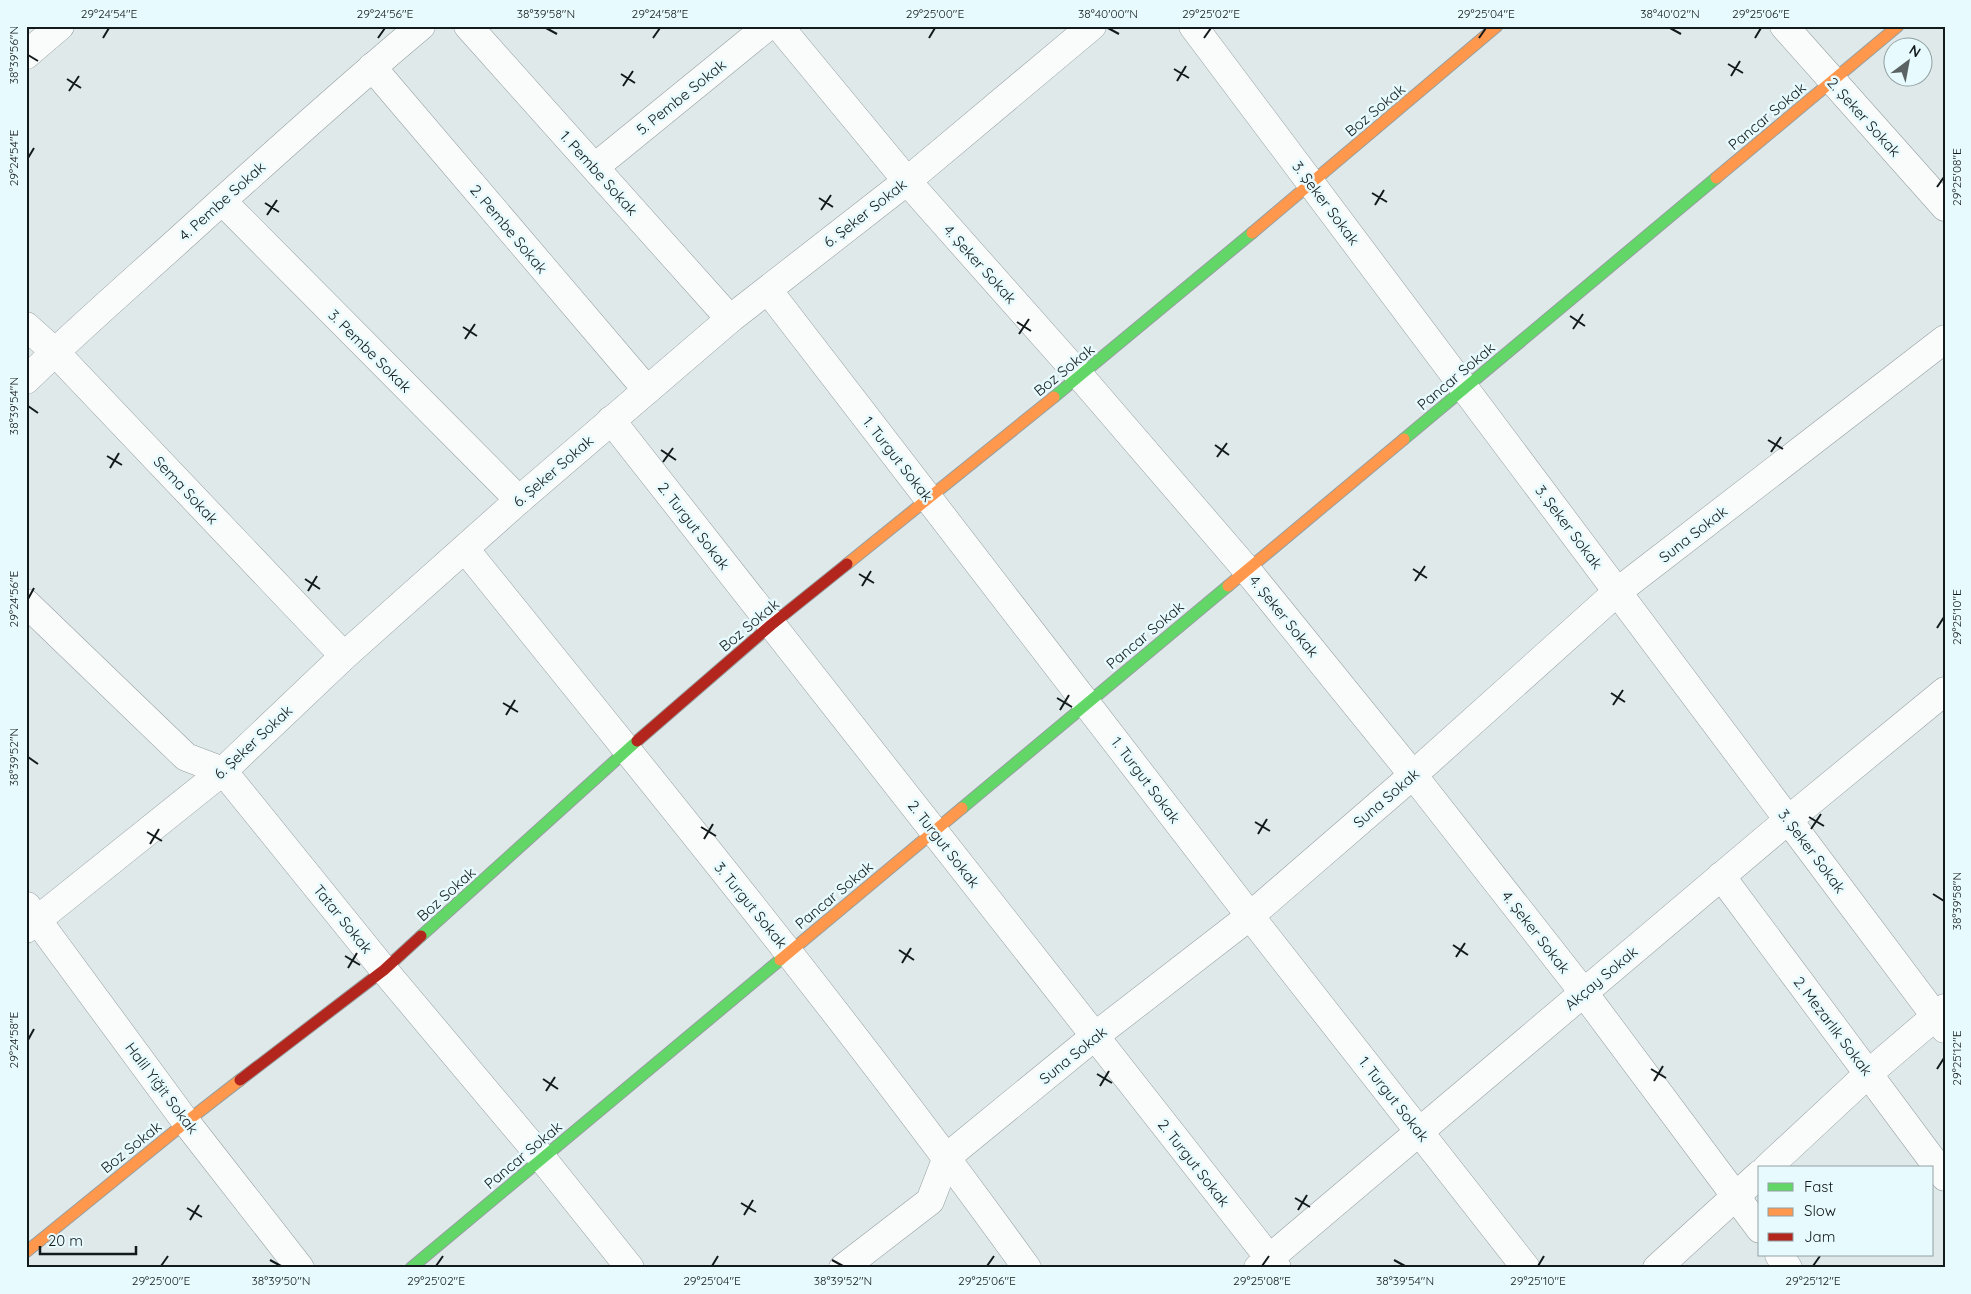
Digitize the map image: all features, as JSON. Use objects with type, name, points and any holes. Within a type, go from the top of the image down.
[{"type":"street","points":[[26,55],[60,26]]},
{"type":"street","name":"4. Pembe Sokak","points":[[26,380],[222,201],[372,67],[421,26]]},
{"type":"street","name":"1. Pembe Sokak","points":[[468,26],[730,319]]},
{"type":"street","name":"5. Pembe Sokak","points":[[595,167],[768,26]]},
{"type":"street","name":"4. Şeker Sokak","points":[[779,26],[906,181],[1080,376],[1247,570],[1413,775],[1584,993],[1758,1226]]},
{"type":"street","name":"6. Şeker Sokak","points":[[30,918],[223,771],[344,656],[611,420],[730,319],[906,181],[1092,26]]},
{"type":"street","name":"3. Şeker Sokak","points":[[1193,26],[1788,820],[1942,1017]]},
{"type":"street","name":"Boz Sokak","points":[[26,1252],[186,1122],[384,970],[627,750],[771,625],[930,499],[1080,376],[1497,26]]},
{"type":"street","name":"2. Şeker Sokak","points":[[1784,26],[1945,207]]},
{"type":"street","name":"Pancar Sokak","points":[[411,1268],[1898,26]]},
{"type":"street","name":"2. Pembe Sokak","points":[[372,67],[647,390]]},
{"type":"street","name":"3. Pembe Sokak","points":[[222,201],[519,500]]},
{"type":"street","name":"1. Turgut Sokak","points":[[768,290],[1250,916],[1526,1268]]},
{"type":"street","name":"Sema Sokak","points":[[26,326],[55,352],[344,656]]},
{"type":"street","name":"Suna Sokak","points":[[843,1268],[930,1201],[947,1157],[1095,1036],[1250,916],[1413,775],[1618,592],[1945,339]]},
{"type":"street","name":"2. Turgut Sokak","points":[[611,420],[1095,1036],[1268,1265]]},
{"type":"street","name":"3. Turgut Sokak","points":[[465,549],[789,952],[947,1157],[1027,1268]]},
{"type":"street","points":[[26,603],[186,757],[223,771]]},
{"type":"street","name":"Akçay Sokak","points":[[1268,1265],[1419,1131],[1721,876],[1945,691]]},
{"type":"street","name":"Tatar Sokak","points":[[223,771],[384,970],[542,1158],[630,1268]]},
{"type":"street","name":"2. Mezarlık Sokak","points":[[1721,876],[1945,1177]]},
{"type":"street","name":"Halil Yiğit Sokak","points":[[30,918],[300,1268]]},
{"type":"street","points":[[1769,1166],[1868,1074],[1942,1017]]},
{"type":"street","points":[[1658,1268],[1758,1176]]},
{"type":"street","points":[[1780,1256],[1788,1268]]},
{"type":"traffic: fast","points":[[1404,439],[1716,178]]},
{"type":"traffic: fast","points":[[1054,397],[1252,233]]},
{"type":"traffic: fast","points":[[962,808],[1228,586]]},
{"type":"traffic: fast","points":[[421,936],[637,741]]},
{"type":"traffic: fast","points":[[411,1268],[780,960]]},
{"type":"traffic: slow","points":[[1252,233],[1497,26]]},
{"type":"traffic: slow","points":[[1716,178],[1898,26]]},
{"type":"traffic: slow","points":[[847,564],[1054,397]]},
{"type":"traffic: slow","points":[[1228,586],[1404,439]]},
{"type":"traffic: slow","points":[[780,960],[962,808]]},
{"type":"traffic: slow","points":[[26,1252],[240,1080]]},
{"type":"traffic: jam","points":[[637,741],[771,625],[847,564]]},
{"type":"traffic: jam","points":[[240,1080],[384,970],[421,936]]}]
